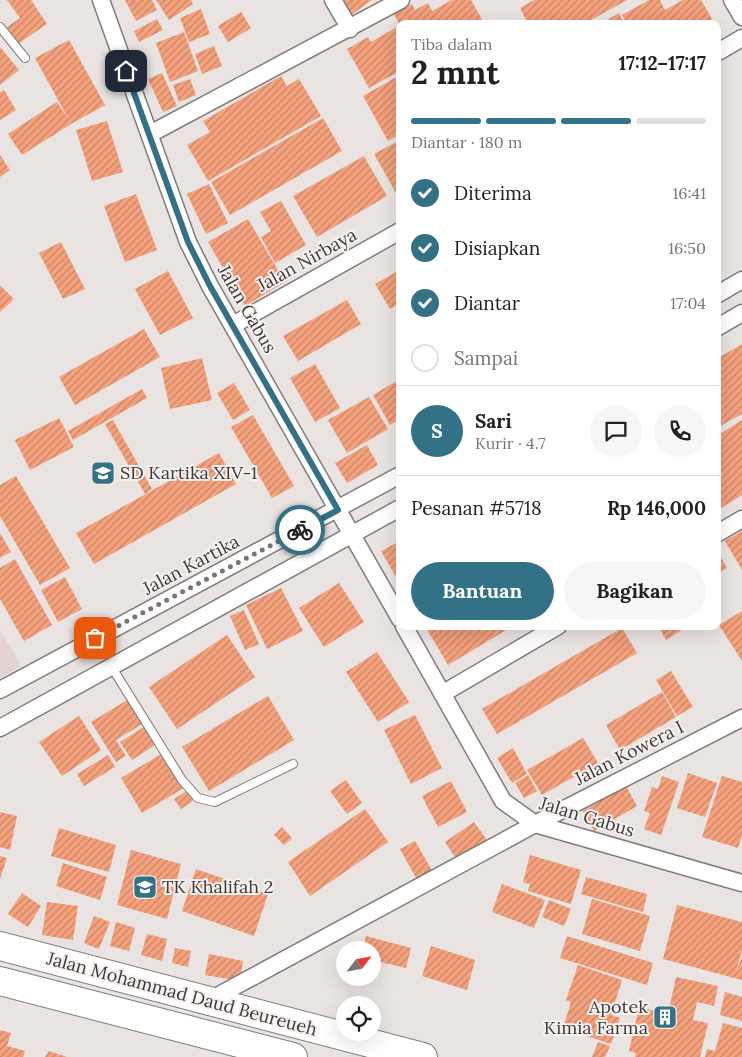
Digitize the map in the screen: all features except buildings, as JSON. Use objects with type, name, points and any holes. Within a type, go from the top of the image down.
[{"type":"highway","name":"Jalan Mohammad Daud Beureueh","points":[[0,946],[423,1057]]},
{"type":"highway","name":"Jalan Mohammad Daud Beureueh","points":[[0,980],[293,1057]]},
{"type":"street","name":"Jalan Gabus","points":[[101,0],[188,242],[396,612]]},
{"type":"street","points":[[333,0],[350,29]]},
{"type":"street","points":[[150,134],[350,29],[401,0]]},
{"type":"street","points":[[732,0],[742,17]]},
{"type":"street","points":[[721,50],[742,38]]},
{"type":"street","name":"Jalan Nirbaya","points":[[233,324],[396,233]]},
{"type":"street","points":[[721,292],[742,280]]},
{"type":"street","points":[[721,325],[742,313]]},
{"type":"street","name":"Jalan Kartika","points":[[0,690],[396,477]]},
{"type":"street","points":[[0,728],[396,510]]},
{"type":"street","points":[[721,531],[742,519]]},
{"type":"street","name":"Jalan Gabus","points":[[406,630],[503,801],[535,824],[742,883]]},
{"type":"street","points":[[442,694],[551,630]]},
{"type":"street","name":"Jalan Kowera I","points":[[208,1001],[535,824],[742,718]]},
{"type":"lane","points":[[0,27],[25,58]]},
{"type":"lane","points":[[111,666],[182,780],[198,798],[215,802],[293,764]]},
{"type":"shaded area","points":[[0,630],[21,666],[0,678]]},
{"type":"way so far","points":[[95,638],[300,530]]},
{"type":"place","name":"SD Kartika XIV-1","points":[[103,473]]},
{"type":"place","name":"TK Khalifah 2","points":[[145,887]]},
{"type":"place","name":"Apotek Kimia Farma","points":[[665,1017]]},
{"type":"route","points":[[126,71],[188,242],[210,286],[338,510],[300,530]]}]
